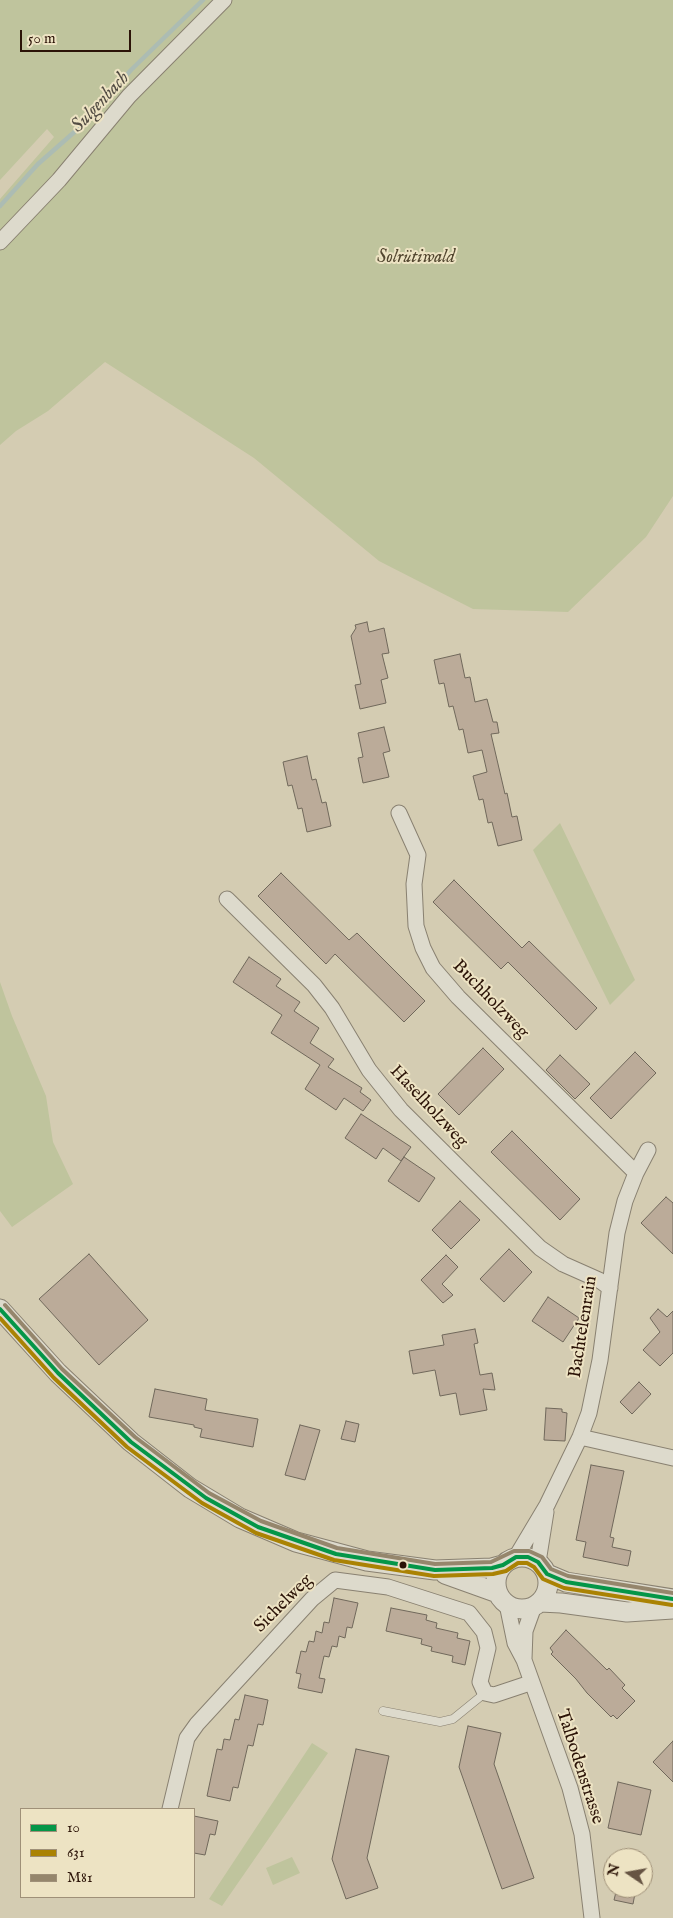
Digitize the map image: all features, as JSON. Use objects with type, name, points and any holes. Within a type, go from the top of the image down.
[{"type":"street","points":[[0,242],[58,180],[129,96],[224,0]]},
{"type":"street","name":"Buchholzweg","points":[[399,813],[418,855],[414,884],[416,926],[422,948],[433,968],[458,997],[636,1173]]},
{"type":"street","name":"Haselholzweg","points":[[226,899],[314,985],[332,1008],[384,1090],[408,1117],[540,1248],[564,1264],[599,1280],[610,1288]]},
{"type":"street","name":"Bachtelenrain","points":[[509,1561],[547,1506],[580,1437],[589,1413],[600,1360],[617,1233],[636,1173],[648,1150]]},
{"type":"street","points":[[0,1309],[58,1373],[131,1442],[173,1476],[217,1505],[258,1527],[315,1548],[367,1561],[435,1570],[492,1568],[509,1561],[528,1557],[566,1582],[673,1599]]},
{"type":"street","points":[[580,1437],[673,1458]]},
{"type":"street","name":"Bachtelenrain","points":[[543,1568],[547,1506]]},
{"type":"street","points":[[502,1598],[497,1577],[509,1561]]},
{"type":"street","points":[[537,1604],[548,1589],[543,1568]]},
{"type":"street","points":[[435,1570],[502,1598],[520,1609],[537,1604],[561,1602],[627,1612],[673,1609]]},
{"type":"street","name":"Sichelweg","points":[[170,1808],[187,1738],[197,1724],[312,1599],[335,1580],[388,1587],[468,1613],[484,1632],[488,1648],[480,1682],[485,1692]]},
{"type":"street","name":"Talbodenstrasse","points":[[502,1598],[515,1643],[524,1660],[530,1683],[570,1788],[582,1834],[592,1918]]},
{"type":"street","name":"Talbodenstrasse","points":[[524,1660],[525,1631],[537,1604]]},
{"type":"street","points":[[485,1692],[494,1695],[530,1683]]},
{"type":"lane","points":[[383,1711],[440,1722],[453,1719],[485,1692]]},
{"type":"green space","name":"Solrütiwald","points":[[0,0],[673,0],[673,496],[646,537],[568,612],[473,609],[379,561],[254,458],[105,362],[48,411],[16,431],[0,445],[0,199],[54,137],[47,129],[0,180]]},
{"type":"green space","points":[[560,823],[635,980],[610,1005],[533,850]]},
{"type":"green space","points":[[0,982],[12,1016],[46,1096],[53,1142],[73,1184],[12,1227],[0,1211]]},
{"type":"green space","points":[[575,1588],[657,1600],[633,1603],[573,1598]]},
{"type":"green space","points":[[312,1743],[328,1753],[222,1906],[209,1899]]},
{"type":"green space","points":[[292,1857],[300,1873],[273,1885],[266,1868]]},
{"type":"building","points":[[367,622],[369,632],[384,628],[389,653],[382,654],[388,678],[381,680],[386,703],[360,709],[355,685],[361,684],[351,636],[356,628],[355,625]]},
{"type":"building","points":[[460,654],[465,678],[470,677],[475,702],[487,699],[493,722],[497,722],[499,733],[491,734],[505,794],[507,793],[512,817],[517,816],[522,840],[498,846],[492,822],[488,823],[483,799],[479,800],[473,776],[487,772],[482,750],[468,753],[463,729],[459,730],[453,706],[449,707],[444,683],[439,684],[434,660]]},
{"type":"building","points":[[384,727],[390,751],[383,753],[389,777],[363,783],[358,758],[363,757],[358,733]]},
{"type":"building","points":[[307,756],[312,780],[316,779],[322,803],[326,802],[331,826],[307,832],[302,808],[298,809],[292,785],[288,786],[283,762]]},
{"type":"building","points":[[281,873],[349,940],[357,933],[425,1001],[404,1022],[335,954],[326,964],[258,896]]},
{"type":"building","points":[[454,880],[522,948],[529,941],[597,1008],[576,1030],[508,962],[501,969],[433,902]]},
{"type":"building","points":[[249,957],[281,979],[276,986],[300,1002],[294,1011],[319,1028],[310,1043],[334,1059],[328,1067],[362,1088],[360,1092],[371,1100],[363,1111],[344,1098],[336,1110],[305,1089],[320,1065],[271,1033],[282,1015],[233,982]]},
{"type":"building","points":[[483,1048],[504,1069],[459,1115],[438,1094]]},
{"type":"building","points":[[635,1052],[656,1073],[611,1119],[590,1098]]},
{"type":"building","points":[[560,1055],[590,1084],[575,1099],[546,1070]]},
{"type":"building","points":[[361,1114],[411,1147],[401,1161],[383,1148],[376,1159],[345,1138]]},
{"type":"building","points":[[512,1131],[580,1199],[560,1220],[491,1152]]},
{"type":"building","points":[[404,1157],[435,1178],[419,1202],[388,1181]]},
{"type":"building","points":[[666,1197],[673,1203],[673,1254],[641,1223]]},
{"type":"building","points":[[460,1201],[480,1220],[451,1249],[432,1230]]},
{"type":"building","points":[[509,1249],[532,1272],[504,1302],[480,1279]]},
{"type":"building","points":[[89,1254],[148,1320],[99,1365],[39,1299]]},
{"type":"building","points":[[446,1255],[458,1267],[442,1284],[453,1295],[443,1303],[421,1280]]},
{"type":"building","points":[[548,1297],[579,1318],[563,1342],[532,1321]]},
{"type":"building","points":[[658,1309],[667,1317],[673,1311],[673,1353],[660,1366],[643,1350],[660,1332],[650,1318]]},
{"type":"building","points":[[475,1329],[478,1343],[474,1344],[480,1375],[492,1373],[495,1390],[483,1389],[487,1410],[460,1415],[456,1393],[440,1396],[435,1370],[413,1374],[409,1351],[444,1345],[442,1335]]},
{"type":"building","points":[[639,1382],[651,1394],[632,1414],[620,1402]]},
{"type":"building","points":[[155,1389],[207,1399],[205,1410],[258,1419],[253,1447],[200,1437],[202,1429],[194,1427],[194,1425],[149,1417]]},
{"type":"building","points":[[546,1408],[562,1409],[562,1412],[567,1413],[565,1441],[544,1440]]},
{"type":"building","points":[[346,1421],[359,1424],[355,1442],[341,1439]]},
{"type":"building","points":[[300,1425],[320,1430],[305,1480],[285,1475]]},
{"type":"building","points":[[591,1465],[624,1471],[610,1537],[614,1538],[612,1547],[631,1551],[628,1566],[583,1557],[586,1542],[576,1540]]},
{"type":"building","points":[[334,1598],[358,1603],[352,1628],[347,1627],[345,1638],[339,1636],[337,1647],[332,1646],[329,1657],[324,1656],[319,1678],[325,1679],[322,1693],[298,1688],[301,1674],[296,1673],[301,1651],[306,1652],[309,1641],[314,1642],[316,1631],[322,1633],[324,1622],[329,1623]]},
{"type":"building","points":[[391,1608],[427,1615],[426,1620],[437,1623],[436,1628],[458,1633],[457,1638],[470,1641],[465,1665],[452,1662],[453,1656],[431,1651],[432,1647],[421,1644],[422,1639],[386,1631]]},
{"type":"building","points":[[566,1630],[607,1670],[609,1668],[625,1685],[622,1688],[635,1701],[617,1719],[613,1715],[611,1717],[551,1654],[553,1652],[550,1648]]},
{"type":"building","points":[[245,1695],[268,1700],[263,1725],[258,1724],[253,1746],[248,1745],[238,1788],[233,1787],[230,1801],[207,1796],[217,1749],[222,1750],[224,1739],[230,1740],[235,1719],[239,1720]]},
{"type":"building","points":[[468,1726],[501,1733],[494,1764],[534,1878],[502,1889],[459,1767]]},
{"type":"building","points":[[673,1741],[673,1782],[653,1762]]},
{"type":"building","points":[[356,1749],[389,1756],[367,1858],[378,1888],[346,1899],[332,1859]]},
{"type":"building","points":[[618,1782],[651,1790],[641,1835],[608,1828]]},
{"type":"building","points":[[195,1816],[218,1821],[215,1835],[210,1834],[205,1855],[195,1853]]},
{"type":"building","points":[[614,1898],[634,1898],[633,1904],[614,1900]]},
{"type":"waterway","name":"Sulgenbach","points":[[0,206],[38,164],[88,120],[131,70],[203,0]]},
{"type":"transit line","name":"M81","points":[[5,1305],[62,1369],[135,1437],[209,1493],[261,1521],[337,1548],[435,1564],[491,1562],[514,1551],[529,1551],[542,1557],[551,1569],[568,1576],[673,1593]]},
{"type":"transit line","name":"10","points":[[0,1309],[58,1373],[131,1442],[206,1498],[258,1527],[336,1554],[435,1570],[492,1568],[503,1565],[516,1557],[528,1557],[538,1562],[547,1574],[566,1582],[673,1599]]},
{"type":"transit line","name":"631","points":[[0,1318],[54,1378],[127,1447],[202,1503],[256,1533],[334,1560],[434,1576],[493,1574],[506,1571],[518,1563],[527,1563],[534,1567],[543,1579],[564,1588],[672,1605]]}]
